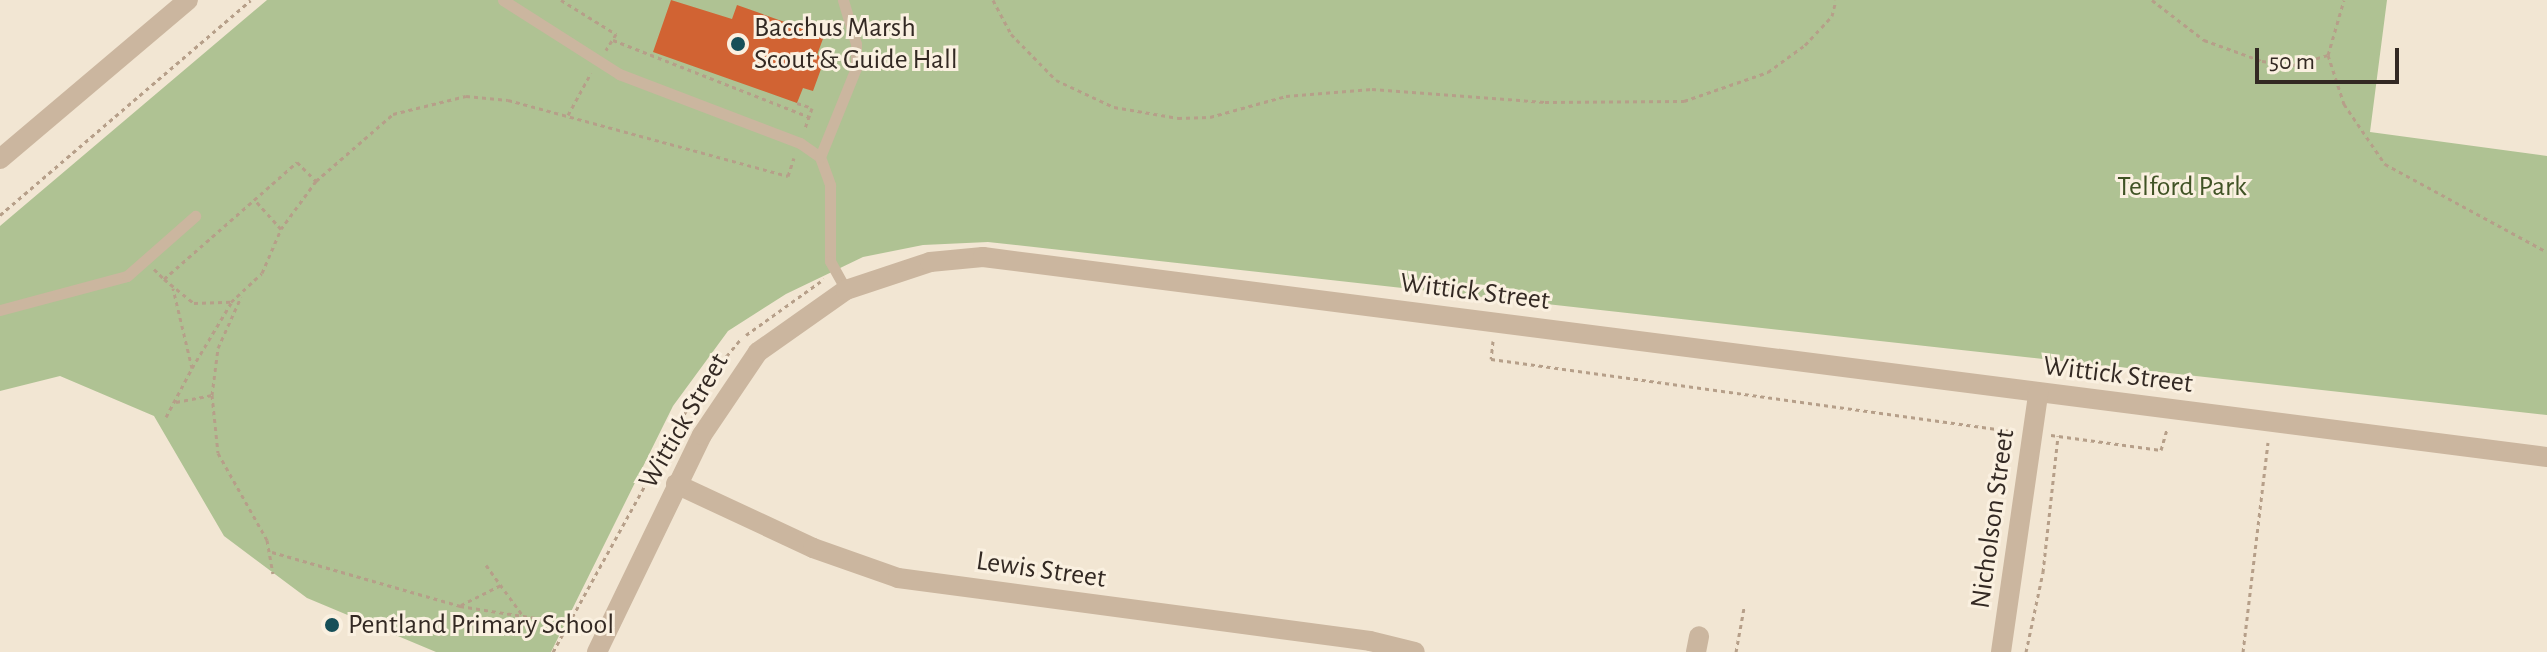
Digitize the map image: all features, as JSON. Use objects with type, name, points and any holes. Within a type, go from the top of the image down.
[{"type":"street","points":[[0,159],[188,0]]},
{"type":"street","name":"Wittick Street","points":[[597,652],[676,484],[758,352],[846,290],[930,262],[983,257],[2547,457]]},
{"type":"street","name":"Nicholson Street","points":[[2001,652],[2038,394]]},
{"type":"street","name":"Lewis Street","points":[[676,484],[813,548],[898,578],[1370,641],[1415,652]]},
{"type":"lane","points":[[503,0],[619,74],[800,143],[820,157],[830,185],[830,261],[846,290]]},
{"type":"lane","points":[[820,157],[856,68],[856,44],[843,0]]},
{"type":"lane","points":[[0,310],[127,276],[195,216]]},
{"type":"path","points":[[0,215],[251,0]]},
{"type":"path","points":[[993,0],[1011,34],[1056,80],[1114,107],[1178,118],[1210,117],[1286,96],[1372,89],[1545,102],[1684,101],[1768,72],[1805,45],[1832,16],[1836,0]]},
{"type":"path","points":[[2152,0],[2204,40],[2262,61],[2293,65],[2328,55]]},
{"type":"path","points":[[2344,0],[2328,55],[2344,104],[2385,164],[2547,252]]},
{"type":"path","points":[[613,40],[809,117]]},
{"type":"path","points":[[166,417],[231,302],[262,273],[281,229],[316,181],[393,114],[466,96],[508,100],[788,176],[812,108],[797,103]]},
{"type":"path","points":[[164,279],[297,162],[316,181]]},
{"type":"path","points":[[255,200],[281,229]]},
{"type":"path","points":[[146,261],[173,288],[205,305],[231,302]]},
{"type":"path","points":[[173,288],[192,368]]},
{"type":"path","points":[[244,293],[218,348],[212,395],[218,453],[272,552],[273,573]]},
{"type":"path","points":[[1495,323],[1491,359],[2161,450],[2172,410]]},
{"type":"path","points":[[176,402],[212,395]]},
{"type":"path","points":[[2243,652],[2270,423]]},
{"type":"path","points":[[2026,652],[2043,572],[2058,436]]},
{"type":"path","points":[[272,552],[460,606],[568,623]]},
{"type":"path","points":[[486,565],[523,616]]},
{"type":"path","points":[[460,606],[501,585]]},
{"type":"path","points":[[1736,652],[1744,608]]},
{"type":"green space","name":"Telford Park","points":[[267,0],[2387,0],[2370,132],[2547,156],[2547,415],[988,242],[923,245],[863,257],[786,294],[728,331],[673,406],[551,652],[436,652],[307,598],[224,536],[154,416],[60,376],[0,391],[0,226]]},
{"type":"building","name":"Bacchus Marsh Scout & Guide Hall","points":[[671,0],[732,19],[737,5],[824,36],[817,55],[825,58],[813,91],[803,88],[797,103],[653,52]]},
{"type":"place","name":"Bacchus Marsh Scout & Guide Hall","points":[[738,44]]},
{"type":"place","name":"Pentland Primary School","points":[[332,625]]}]
